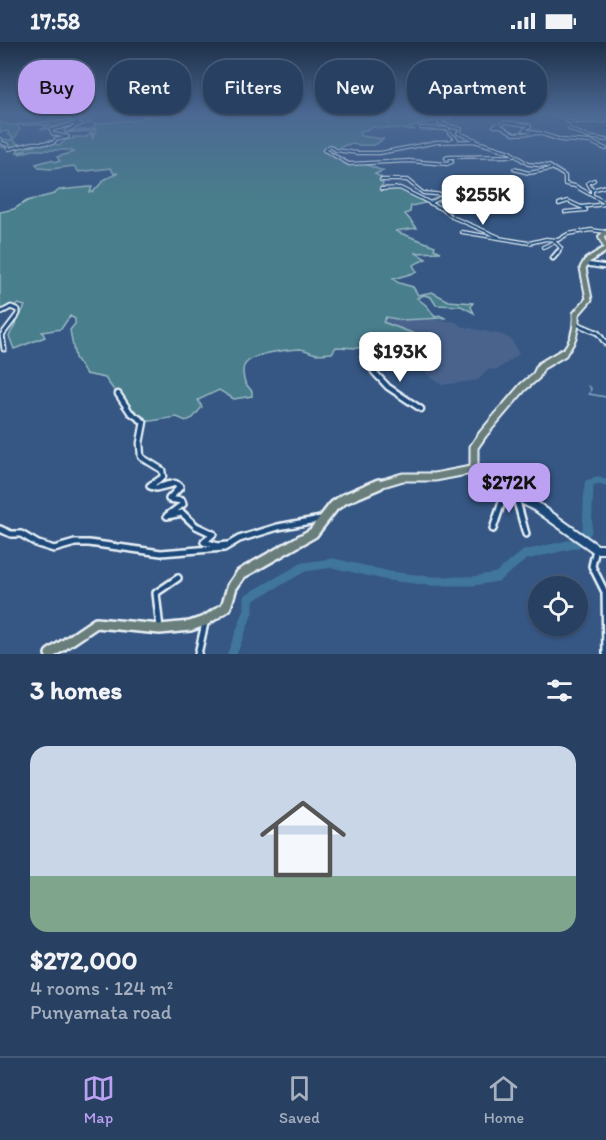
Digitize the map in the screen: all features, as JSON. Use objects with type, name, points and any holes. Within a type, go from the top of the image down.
[{"type":"main road","points":[[50,654],[96,623],[160,629],[190,626],[205,621],[225,607],[232,587],[241,574],[313,533],[338,502],[388,480],[435,477],[471,470],[474,466],[474,447],[479,440],[523,387],[536,376],[541,366],[566,351],[577,324],[576,314],[589,299],[582,273],[586,264],[606,248],[601,237],[606,232]]},
{"type":"street","points":[[2,143],[8,145],[9,149],[33,143],[53,143]]},
{"type":"street","points":[[439,143],[380,153],[357,153],[336,150],[330,146],[324,150],[332,153],[333,157],[342,162],[352,164],[409,161],[447,164],[452,162],[446,158],[449,157],[513,156]]},
{"type":"street","points":[[471,143],[497,147],[529,164],[542,168],[548,166],[565,176],[565,184],[575,186],[606,203]]},
{"type":"street","points":[[514,170],[529,173],[551,169]]},
{"type":"street","points":[[381,180],[404,179],[412,182],[414,187],[423,193],[446,195],[430,203]]},
{"type":"street","points":[[592,195],[588,183],[594,180]]},
{"type":"street","points":[[592,190],[606,186]]},
{"type":"street","points":[[381,189],[399,187],[416,199],[430,203],[452,217],[482,228],[500,238]]},
{"type":"street","points":[[559,204],[568,201],[586,210],[565,212]]},
{"type":"street","points":[[581,207],[606,203]]},
{"type":"street","points":[[543,247],[568,234],[591,230],[606,232]]},
{"type":"street","points":[[462,232],[529,243],[554,241],[561,248],[553,258]]},
{"type":"street","points":[[586,264],[606,267]]},
{"type":"street","points":[[0,313],[11,307],[18,310],[18,314],[2,335],[4,349]]},
{"type":"street","points":[[577,324],[598,333],[606,344]]},
{"type":"street","points":[[373,351],[365,354],[364,357],[375,375],[398,395],[421,409]]},
{"type":"street","points":[[118,394],[130,412],[144,422],[140,443],[141,457],[162,470],[163,477],[150,486],[161,487],[175,483],[180,487],[169,499],[182,501],[183,504],[167,516],[182,513],[196,526],[213,534],[204,542],[218,546],[228,545]]},
{"type":"street","points":[[471,470],[478,477],[515,494],[595,547],[606,549]]},
{"type":"street","points":[[493,529],[506,490]]},
{"type":"street","points":[[515,494],[526,534]]},
{"type":"street","points":[[0,529],[11,534],[21,534],[38,544],[54,549],[75,543],[89,543],[161,553],[213,550],[238,539],[278,527],[325,518]]},
{"type":"street","points":[[595,547],[592,566],[606,594],[606,654]]},
{"type":"street","points":[[160,629],[156,593],[178,578]]},
{"type":"street","points":[[198,654],[205,621]]},
{"type":"shaded area","points":[[386,317],[402,320],[422,318],[456,322],[461,326],[511,339],[519,354],[497,370],[489,369],[478,380],[442,385],[431,378],[408,355],[424,342],[383,322]]},
{"type":"green space","points":[[4,143],[30,143],[29,147],[42,143],[54,143],[59,146],[63,143],[378,143],[373,145],[351,144],[343,146],[332,154],[346,164],[365,164],[383,171],[375,174],[382,178],[381,187],[406,191],[429,202],[411,206],[410,212],[405,214],[417,228],[395,231],[435,246],[434,249],[441,252],[416,253],[426,259],[413,265],[417,272],[393,279],[413,287],[418,295],[432,292],[449,301],[473,303],[471,307],[474,313],[461,306],[436,305],[431,297],[424,295],[417,298],[435,317],[439,315],[445,318],[402,320],[386,317],[383,322],[415,334],[424,342],[408,355],[383,353],[372,345],[358,348],[336,347],[332,353],[315,354],[300,349],[258,356],[245,364],[243,370],[244,379],[252,391],[252,396],[234,399],[219,390],[198,400],[202,407],[193,418],[186,421],[177,417],[144,422],[130,412],[105,378],[86,374],[75,358],[70,330],[75,324],[75,319],[70,316],[61,329],[42,332],[45,337],[14,349],[9,336],[25,306],[18,304],[0,312],[0,212],[14,209],[27,201],[54,194],[59,190],[92,187],[90,192],[93,192],[105,179],[118,173],[114,174],[111,168],[79,172],[74,166],[39,168],[36,164],[50,160],[57,162],[60,161],[57,157],[74,152],[70,150],[33,150],[19,154],[27,149],[17,153],[19,147],[10,149],[5,143],[7,148],[1,147],[0,144]]},
{"type":"waterway","points":[[588,386],[591,388],[590,393]]},
{"type":"waterway","points":[[589,394],[606,397]]},
{"type":"waterway","points":[[589,485],[596,480],[606,483]]},
{"type":"waterway","points":[[232,654],[249,610],[249,598],[304,567],[333,563],[389,576],[432,581],[473,581],[497,577],[525,555],[577,543],[587,531],[589,484]]}]
